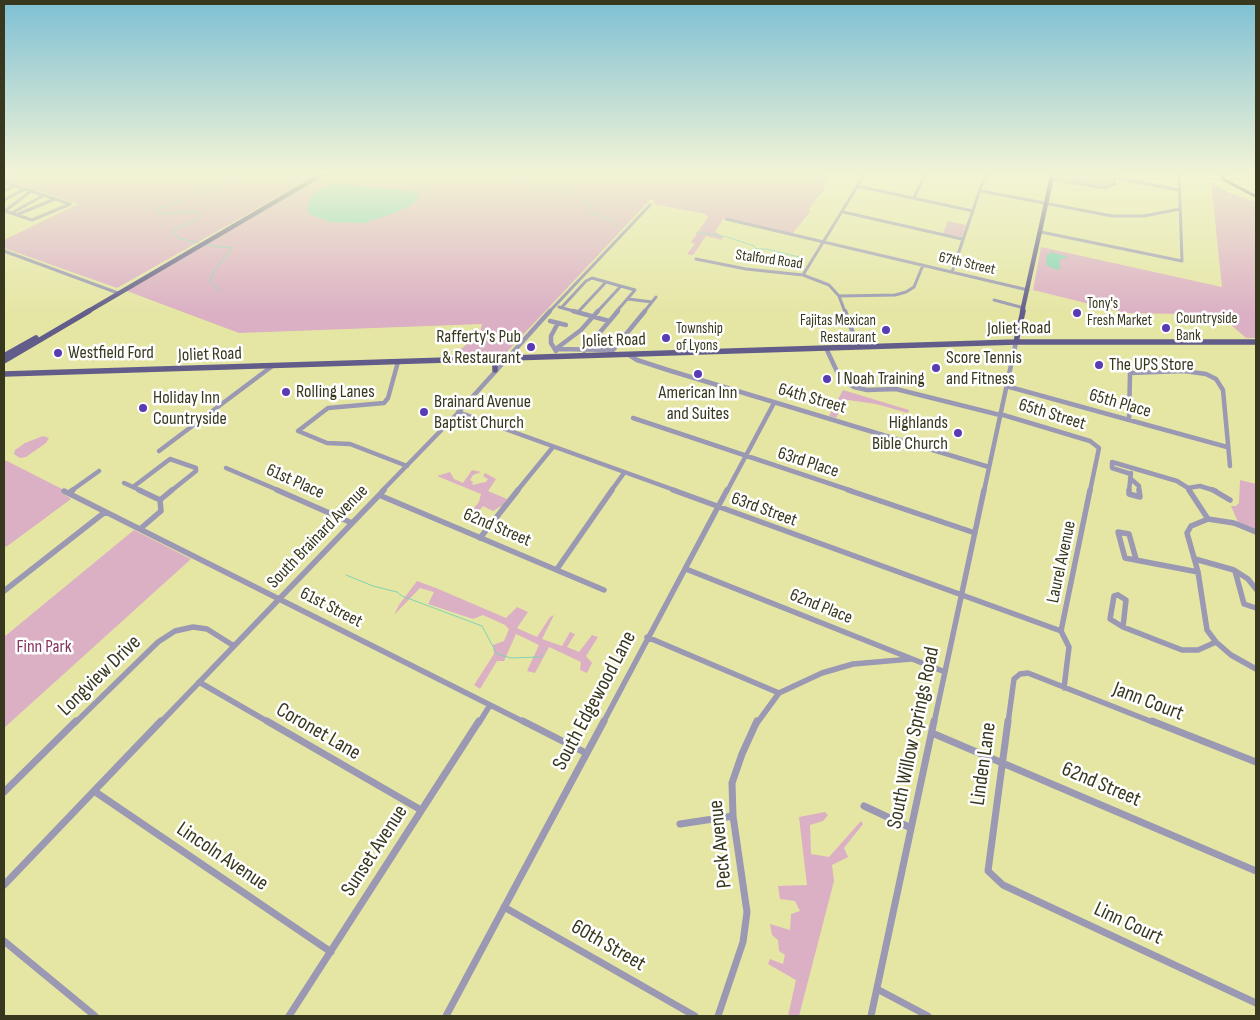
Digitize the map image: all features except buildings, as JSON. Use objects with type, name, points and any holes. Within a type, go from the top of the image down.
[{"type":"main road","points":[[4,356],[118,293],[244,220]]},
{"type":"main road","points":[[1016,342],[1043,220]]},
{"type":"main road","points":[[4,361],[87,310]]},
{"type":"main road","name":"Joliet Road","points":[[4,374],[504,360],[1016,342],[1256,342]]},
{"type":"main road","points":[[490,360],[495,364],[495,370]]},
{"type":"street","name":"South Brainard Avenue","points":[[4,885],[407,466],[554,305],[636,220]]},
{"type":"street","name":"67th Street","points":[[729,220],[1028,290]]},
{"type":"street","points":[[803,275],[838,220]]},
{"type":"street","points":[[876,220],[962,239]]},
{"type":"street","points":[[952,272],[970,220]]},
{"type":"street","points":[[1041,232],[1182,261],[1180,220]]},
{"type":"street","points":[[4,251],[118,293]]},
{"type":"street","name":"Stalford Road","points":[[696,259],[746,269],[803,275],[829,285],[838,296]]},
{"type":"street","points":[[858,347],[838,296],[895,295],[906,292],[914,287],[923,265]]},
{"type":"street","points":[[562,308],[586,281],[592,278],[635,290],[584,350]]},
{"type":"street","points":[[578,312],[606,282]]},
{"type":"street","points":[[556,349],[581,330],[621,286]]},
{"type":"street","points":[[558,323],[551,336],[551,344],[556,349],[613,350],[656,296]]},
{"type":"street","points":[[628,299],[652,302]]},
{"type":"street","points":[[994,300],[1024,308]]},
{"type":"street","points":[[554,305],[609,321]]},
{"type":"street","points":[[550,321],[566,325]]},
{"type":"street","name":"South Willow Springs Road","points":[[871,1016],[1016,342]]},
{"type":"street","name":"65th Street","points":[[826,348],[840,378],[854,387],[867,390],[896,389],[1000,415],[1095,444]]},
{"type":"street","points":[[556,349],[556,357]]},
{"type":"street","name":"64th Street","points":[[629,355],[637,360],[774,403],[989,467]]},
{"type":"street","points":[[398,362],[388,398],[384,402],[328,408],[298,431],[327,443],[356,446],[407,466]]},
{"type":"street","points":[[160,451],[271,367]]},
{"type":"street","points":[[1129,420],[1130,373],[1184,371],[1206,374],[1216,379],[1223,390],[1230,466]]},
{"type":"street","name":"65th Place","points":[[1006,386],[1227,447]]},
{"type":"street","name":"South Edgewood Lane","points":[[446,1016],[647,637],[686,569],[774,403]]},
{"type":"street","name":"63rd Street","points":[[458,412],[1061,631]]},
{"type":"street","name":"63rd Place","points":[[633,418],[975,533]]},
{"type":"street","name":"Laurel Avenue","points":[[1064,688],[1068,647],[1061,631],[1099,448],[1095,444]]},
{"type":"street","points":[[480,538],[553,447]]},
{"type":"street","points":[[133,487],[170,458],[196,468],[196,471],[160,500]]},
{"type":"street","points":[[1133,468],[1130,476],[1112,468],[1112,462],[1133,468],[1176,481],[1188,488],[1208,519]]},
{"type":"street","name":"61st Place","points":[[226,468],[352,523]]},
{"type":"street","name":"61st Street","points":[[99,471],[66,492],[586,753]]},
{"type":"street","points":[[557,569],[624,473]]},
{"type":"street","points":[[124,483],[160,500]]},
{"type":"street","points":[[1188,488],[1200,486],[1225,495],[1230,500]]},
{"type":"street","name":"62nd Street","points":[[379,495],[604,590]]},
{"type":"street","points":[[140,529],[159,514],[161,508],[160,500]]},
{"type":"street","points":[[4,591],[105,512]]},
{"type":"street","points":[[1256,532],[1234,523],[1208,519],[1191,526],[1187,533],[1198,572],[1204,621],[1216,642],[1231,655],[1256,669]]},
{"type":"street","points":[[1136,559],[1129,534],[1118,532],[1125,558],[1198,572]]},
{"type":"street","points":[[1195,560],[1234,570],[1248,579],[1256,589]]},
{"type":"street","name":"62nd Place","points":[[686,569],[945,672]]},
{"type":"street","points":[[1234,570],[1244,604],[1256,608]]},
{"type":"street","points":[[1122,627],[1126,600],[1116,595],[1110,619],[1122,627],[1182,650],[1198,650],[1216,642]]},
{"type":"street","name":"Longview Drive","points":[[4,792],[158,642],[175,631],[193,627],[208,629],[234,646]]},
{"type":"street","points":[[647,637],[779,693]]},
{"type":"street","name":"Peck Avenue","points":[[718,1016],[743,942],[747,912],[733,816],[732,783],[742,754],[757,722],[779,693],[822,673],[852,664],[911,659]]},
{"type":"street","name":"Jann Court","points":[[1028,673],[1256,762]]},
{"type":"street","name":"Linden Lane","points":[[988,871],[1014,679],[1020,674],[1028,673]]},
{"type":"street","name":"Coronet Lane","points":[[199,682],[421,810]]},
{"type":"street","name":"Sunset Avenue","points":[[289,1016],[490,705]]},
{"type":"street","name":"62nd Street","points":[[932,732],[1256,871]]},
{"type":"street","name":"Lincoln Avenue","points":[[94,791],[331,952]]},
{"type":"street","points":[[864,806],[911,828]]},
{"type":"street","points":[[680,824],[733,816]]},
{"type":"street","name":"Linn Court","points":[[988,871],[1003,885],[1256,1003]]},
{"type":"street","name":"60th Street","points":[[504,907],[695,1016]]},
{"type":"street","points":[[4,941],[95,1016]]},
{"type":"street","points":[[877,989],[928,1016]]},
{"type":"green space","points":[[46,220],[238,220],[117,288],[4,248],[4,240]]},
{"type":"green space","points":[[249,220],[632,220],[504,355],[455,357],[455,354],[480,333],[482,324],[239,333],[127,291]]},
{"type":"green space","points":[[706,220],[723,220],[715,232],[723,236],[722,240],[706,236],[693,255],[687,254],[695,244],[691,242]]},
{"type":"green space","points":[[731,220],[804,220],[792,234]]},
{"type":"green space","points":[[1215,220],[1256,220],[1256,338],[1246,338],[1230,324],[1186,314],[1126,313],[1033,290],[1041,247],[1222,287]]},
{"type":"green space","points":[[948,221],[966,225],[962,237],[943,234]]},
{"type":"green space","points":[[843,390],[909,410],[908,413],[876,404],[848,400],[844,402],[836,418],[829,416]]},
{"type":"green space","points":[[43,436],[49,438],[46,443],[26,457],[20,458],[14,454],[15,450],[25,443]]},
{"type":"green space","points":[[5,460],[64,490],[61,492],[71,499],[6,547],[4,545]]},
{"type":"green space","points":[[472,470],[481,472],[473,475],[470,480],[473,482],[472,485],[486,482],[488,479],[483,476],[485,473],[496,479],[488,491],[507,499],[503,505],[493,511],[483,506],[478,512],[474,508],[479,502],[481,494],[437,476],[450,472],[454,479],[463,483]]},
{"type":"green space","points":[[1240,480],[1256,484],[1256,530],[1238,522],[1231,506],[1236,506],[1239,503]]},
{"type":"green space","name":"Finn Park","points":[[134,530],[191,559],[4,728],[4,637]]},
{"type":"green space","points":[[417,581],[506,618],[517,607],[528,612],[517,628],[537,637],[550,617],[554,615],[542,639],[562,646],[570,632],[575,634],[567,647],[579,652],[592,635],[598,637],[586,656],[592,663],[587,673],[580,670],[581,662],[549,647],[535,673],[527,671],[539,645],[516,634],[504,661],[497,661],[480,689],[474,685],[494,654],[493,645],[504,641],[509,629],[505,625],[483,615],[473,619],[428,604],[434,592],[420,588],[394,615]]},
{"type":"green space","points":[[825,812],[828,815],[823,821],[810,825],[811,854],[829,857],[861,821],[863,824],[844,848],[848,857],[832,865],[834,881],[799,1016],[788,1016],[796,980],[768,964],[770,959],[783,964],[785,955],[779,951],[778,940],[772,935],[770,924],[790,930],[791,914],[800,911],[795,901],[780,899],[778,886],[807,885],[799,817]]},
{"type":"shaded area","points":[[323,220],[374,220],[364,223],[330,222]]},
{"type":"shaded area","points":[[1051,252],[1068,257],[1059,260],[1060,267],[1058,270],[1047,266],[1046,256]]},
{"type":"waterway","points":[[197,220],[173,230],[178,238],[199,243]]},
{"type":"waterway","points":[[610,220],[619,229]]},
{"type":"waterway","points":[[696,232],[727,237],[754,246],[756,249],[766,249],[803,258]]},
{"type":"waterway","points":[[206,245],[232,248],[212,274],[210,281],[220,291]]},
{"type":"waterway","points":[[346,575],[373,586],[397,592],[402,596],[482,626],[497,654],[511,658],[540,657],[542,654]]},
{"type":"place","name":"Tony's Fresh Market","points":[[1077,313]]},
{"type":"place","name":"Countryside Bank","points":[[1166,328]]},
{"type":"place","name":"Fajitas Mexican Restaurant","points":[[886,330]]},
{"type":"place","name":"Township of Lyons","points":[[666,338]]},
{"type":"place","name":"Rafferty's Pub & Restaurant","points":[[531,347]]},
{"type":"place","name":"Westfield Ford","points":[[58,353]]},
{"type":"place","name":"The UPS Store","points":[[1099,365]]},
{"type":"place","name":"Score Tennis and Fitness","points":[[936,368]]},
{"type":"place","name":"American Inn and Suites","points":[[698,374]]},
{"type":"place","name":"I Noah Training","points":[[827,379]]},
{"type":"place","name":"Rolling Lanes","points":[[286,392]]},
{"type":"place","name":"Holiday Inn Countryside","points":[[143,408]]},
{"type":"place","name":"Brainard Avenue Baptist Church","points":[[424,412]]},
{"type":"place","name":"Highlands Bible Church","points":[[958,433]]}]
